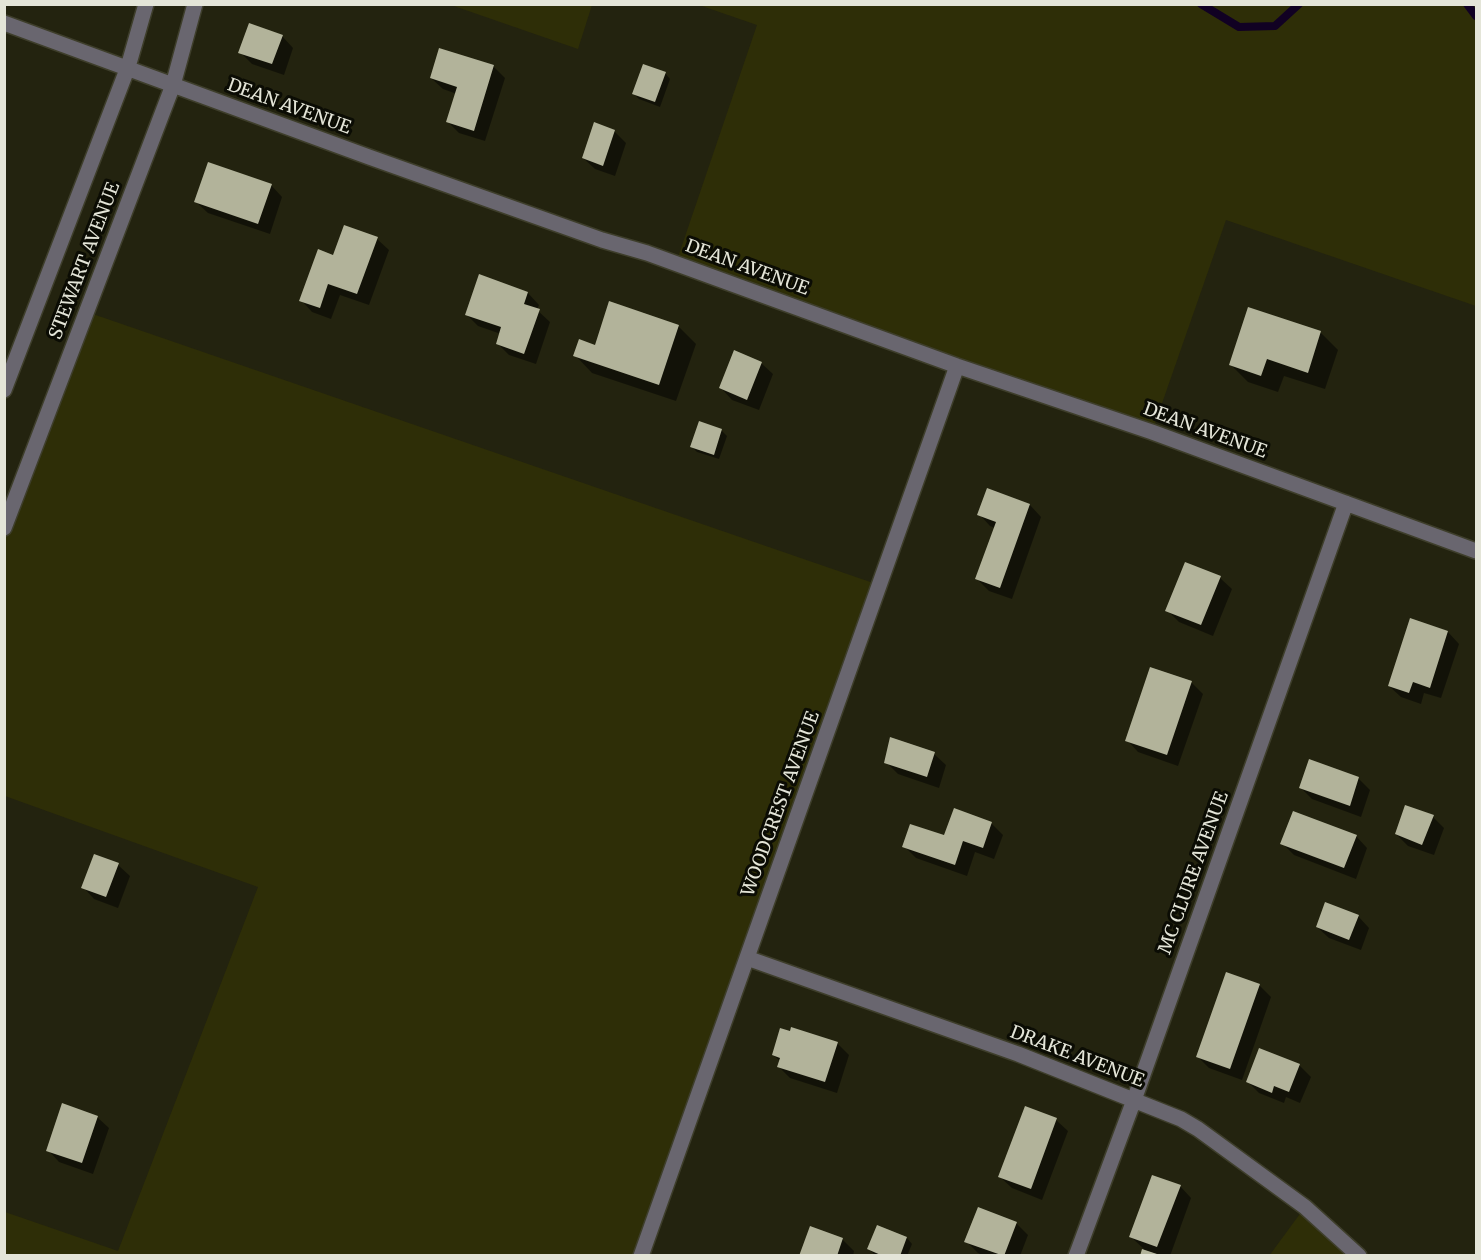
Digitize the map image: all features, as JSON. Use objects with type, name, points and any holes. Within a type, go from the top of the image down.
[{"type":"street","name":"STEWART AVENUE","points":[[4,390],[128,67],[146,4]]},
{"type":"street","name":"STEWART AVENUE","points":[[5,525],[173,85],[195,4]]},
{"type":"street","name":"DEAN AVENUE","points":[[4,23],[369,157],[602,240],[647,253],[957,366],[1152,432],[1476,551]]},
{"type":"street","name":"WOODCREST AVENUE","points":[[641,1256],[957,366]]},
{"type":"street","name":"MC CLURE AVENUE","points":[[1076,1256],[1134,1100],[1346,503]]},
{"type":"street","name":"DRAKE AVENUE","points":[[747,958],[1018,1054],[1181,1119],[1305,1207],[1359,1256]]},
{"type":"shaded area","points":[[451,5],[592,5],[578,49]]},
{"type":"shaded area","points":[[699,5],[1476,5],[1476,306],[1226,220],[1152,432],[676,263],[757,25]]},
{"type":"shaded area","points":[[87,312],[879,585],[641,1255],[5,1255],[5,1212],[118,1251],[258,887],[5,796],[4,528]]},
{"type":"shaded area","points":[[1305,1207],[1359,1256],[1269,1256]]},
{"type":"building","points":[[249,23],[283,35],[272,64],[238,53]]},
{"type":"building","points":[[439,48],[494,65],[474,131],[446,122],[457,87],[430,78]]},
{"type":"building","points":[[643,64],[666,72],[655,102],[632,94]]},
{"type":"building","points":[[594,122],[615,130],[603,166],[582,158]]},
{"type":"building","points":[[208,162],[272,184],[258,224],[194,202]]},
{"type":"building","points":[[344,225],[378,237],[357,294],[328,284],[320,308],[299,301],[318,249],[333,255]]},
{"type":"building","points":[[479,274],[528,292],[524,304],[540,309],[524,354],[496,344],[501,327],[465,315]]},
{"type":"building","points":[[609,301],[679,325],[659,385],[573,356],[579,339],[595,345]]},
{"type":"building","points":[[1248,307],[1321,331],[1308,373],[1267,359],[1261,376],[1229,365]]},
{"type":"building","points":[[734,350],[762,362],[747,400],[719,388]]},
{"type":"building","points":[[699,421],[722,429],[714,455],[690,447]]},
{"type":"building","points":[[987,488],[1030,504],[1000,588],[975,579],[996,522],[977,515]]},
{"type":"building","points":[[1185,562],[1221,576],[1201,625],[1165,611]]},
{"type":"building","points":[[1410,618],[1448,631],[1430,688],[1413,682],[1409,693],[1388,686]]},
{"type":"building","points":[[1150,667],[1192,681],[1167,755],[1125,741]]},
{"type":"building","points":[[890,737],[935,752],[927,777],[884,763]]},
{"type":"building","points":[[1309,759],[1359,777],[1350,806],[1299,788]]},
{"type":"building","points":[[1405,805],[1434,815],[1422,845],[1395,834]]},
{"type":"building","points":[[954,808],[992,822],[983,848],[963,841],[955,865],[902,847],[910,824],[944,835]]},
{"type":"building","points":[[1293,811],[1357,835],[1344,868],[1280,844]]},
{"type":"building","points":[[94,854],[119,863],[106,897],[81,888]]},
{"type":"building","points":[[1325,902],[1359,915],[1349,940],[1316,927]]},
{"type":"building","points":[[1226,972],[1260,984],[1230,1069],[1196,1057]]},
{"type":"building","points":[[791,1027],[838,1042],[825,1082],[777,1067],[780,1058],[772,1055],[780,1028],[790,1031]]},
{"type":"building","points":[[1259,1048],[1300,1064],[1289,1092],[1274,1086],[1272,1093],[1246,1082]]},
{"type":"building","points":[[62,1103],[98,1116],[82,1163],[46,1151]]},
{"type":"building","points":[[1025,1106],[1057,1118],[1031,1189],[998,1177]]},
{"type":"building","points":[[1152,1175],[1181,1185],[1157,1247],[1129,1237]]},
{"type":"building","points":[[978,1207],[1017,1222],[1004,1256],[964,1242]]},
{"type":"building","points":[[877,1225],[907,1237],[900,1256],[883,1256],[867,1249]]},
{"type":"building","points":[[810,1226],[843,1238],[837,1256],[799,1256]]},
{"type":"building","points":[[1142,1249],[1160,1255],[1160,1256],[1140,1256]]},
{"type":"waterway","points":[[1201,4],[1239,27],[1275,26],[1299,4]]},
{"type":"waterway","points":[[1467,4],[1476,16]]}]
